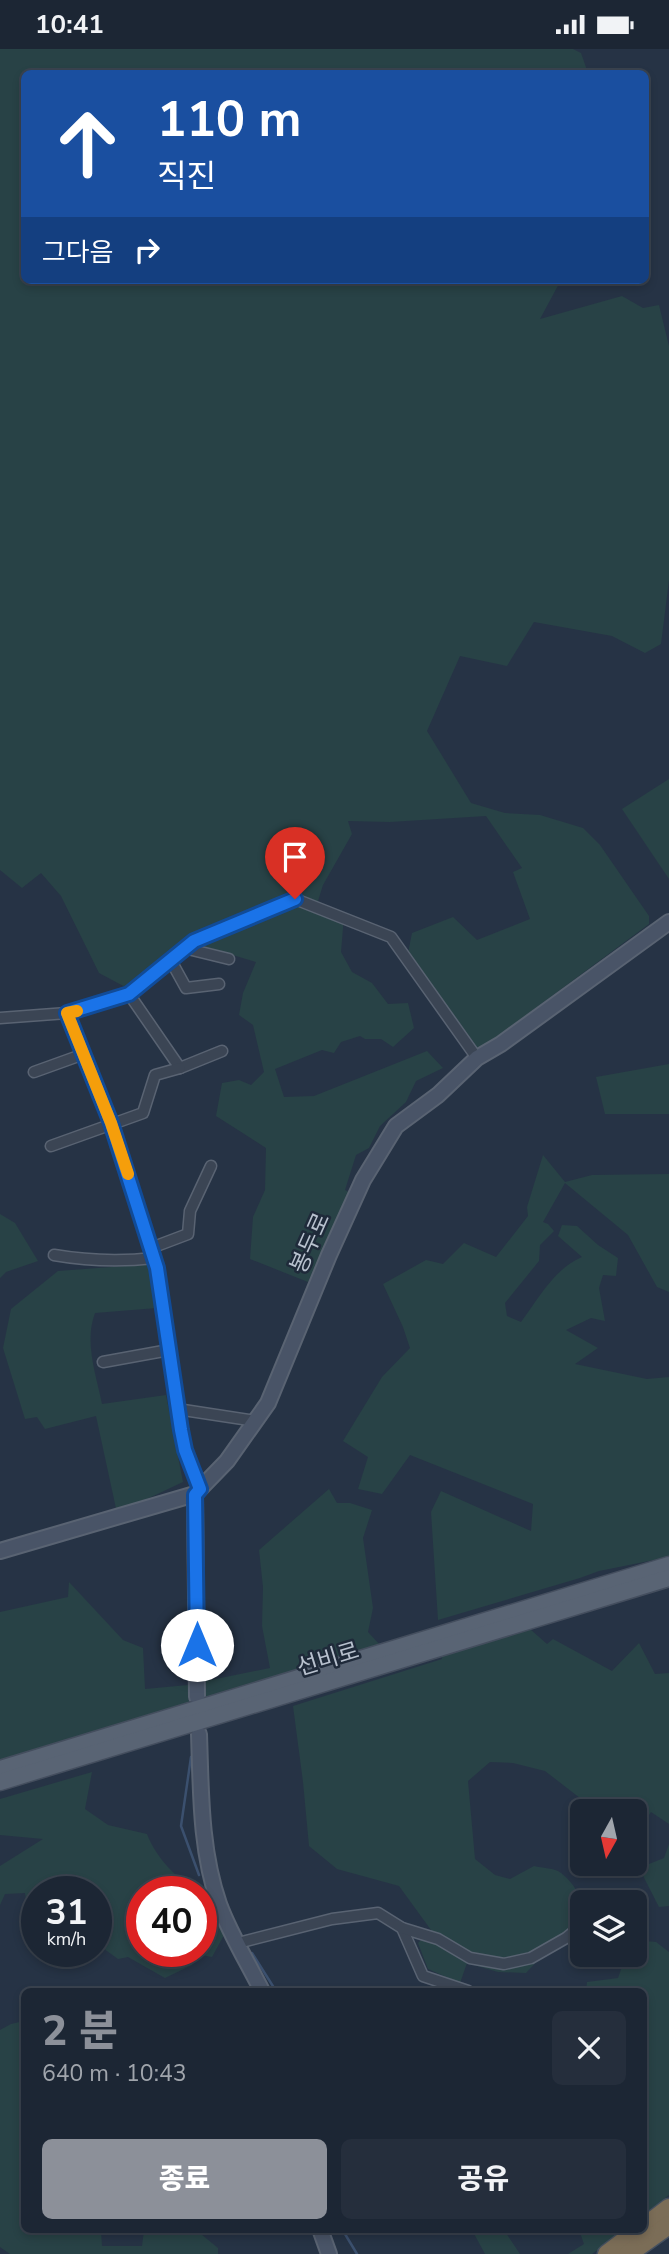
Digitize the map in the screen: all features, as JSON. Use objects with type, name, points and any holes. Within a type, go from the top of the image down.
[{"type":"highway","points":[[647,2224],[669,2208]]},
{"type":"highway","points":[[628,2254],[669,2225]]},
{"type":"highway","points":[[607,2254],[635,2233]]},
{"type":"main road","name":"봉두로","points":[[0,1551],[198,1492],[228,1461],[268,1403],[328,1255],[368,1172],[396,1126],[438,1095],[477,1058],[501,1044],[669,922]]},
{"type":"main road","points":[[197,1697],[198,1492]]},
{"type":"main road","name":"선비로","points":[[0,1769],[669,1565]]},
{"type":"main road","name":"선비로","points":[[0,1782],[669,1578]]},
{"type":"main road","points":[[199,1734],[202,1823],[208,1867],[219,1905],[260,1988]]},
{"type":"main road","points":[[321,2233],[330,2254]]},
{"type":"street","points":[[0,1018],[67,1013],[129,994],[194,941],[295,899],[391,937],[477,1058]]},
{"type":"street","points":[[184,948],[229,959]]},
{"type":"street","points":[[170,959],[186,988],[219,984]]},
{"type":"street","points":[[129,994],[180,1068]]},
{"type":"street","points":[[67,1013],[111,1123],[153,1253],[177,1409],[185,1450],[198,1492]]},
{"type":"street","points":[[51,1146],[143,1113],[155,1075],[222,1051]]},
{"type":"street","points":[[34,1072],[84,1054]]},
{"type":"street","points":[[54,1255],[85,1261],[120,1262],[153,1253],[187,1234],[190,1211],[211,1166]]},
{"type":"street","points":[[103,1362],[169,1350]]},
{"type":"street","points":[[177,1409],[256,1421]]},
{"type":"street","points":[[238,1943],[332,1919],[378,1913],[402,1928],[438,1939],[470,1958],[504,1964],[531,1958],[570,1935]]},
{"type":"street","points":[[402,1928],[423,1976],[459,1988]]},
{"type":"street","points":[[319,2233],[320,2254]]},
{"type":"green space","points":[[0,49],[573,49],[581,53],[587,70],[21,70],[21,284],[559,284],[540,319],[622,296],[643,308],[659,305],[669,346],[669,580],[661,644],[645,653],[612,636],[534,622],[507,666],[460,656],[427,731],[471,803],[505,813],[540,815],[583,828],[600,845],[649,916],[649,924],[479,1050],[408,953],[412,933],[453,917],[477,940],[530,919],[513,872],[522,868],[486,816],[390,822],[348,821],[352,834],[323,885],[318,901],[344,916],[341,952],[352,972],[372,983],[388,1004],[408,1003],[414,1028],[393,1047],[381,1039],[365,1039],[360,1036],[341,1042],[334,1053],[322,1050],[275,1069],[284,1097],[314,1096],[427,1051],[443,1068],[416,1081],[406,1102],[380,1126],[369,1148],[356,1155],[345,1190],[351,1193],[308,1282],[250,1259],[253,1217],[265,1190],[266,1148],[216,1116],[222,1083],[239,1080],[251,1085],[264,1072],[253,1025],[239,1015],[243,993],[256,962],[196,944],[173,951],[129,989],[99,973],[61,896],[41,873],[22,888],[0,870]]},
{"type":"green space","points":[[669,779],[669,879],[622,809]]},
{"type":"green space","points":[[669,1064],[669,1114],[605,1114],[596,1077]]},
{"type":"green space","points":[[543,1155],[565,1182],[592,1175],[669,1174],[669,1292],[657,1287],[628,1235],[565,1183],[543,1222],[554,1231],[540,1245],[539,1261],[505,1303],[507,1316],[521,1322],[555,1277],[582,1257],[558,1236],[562,1225],[577,1226],[618,1258],[616,1276],[603,1275],[599,1288],[605,1321],[591,1318],[566,1330],[598,1348],[575,1364],[647,1379],[669,1377],[669,1557],[599,1571],[438,1620],[431,1512],[441,1491],[531,1531],[533,1504],[410,1455],[382,1494],[358,1489],[368,1457],[343,1441],[382,1377],[410,1348],[383,1284],[426,1260],[443,1264],[464,1243],[496,1257],[528,1216],[527,1207]]},
{"type":"green space","points":[[0,1214],[15,1223],[38,1261],[6,1272],[0,1278]]},
{"type":"green space","points":[[151,1264],[157,1308],[95,1313],[91,1335],[92,1358],[102,1404],[166,1395],[183,1482],[117,1513],[96,1416],[45,1429],[37,1417],[25,1419],[3,1348],[11,1309],[58,1271]]},
{"type":"green space","points":[[329,1489],[337,1503],[350,1503],[372,1510],[363,1538],[373,1608],[368,1632],[381,1646],[205,1701],[206,1681],[270,1668],[262,1626],[263,1587],[259,1550]]},
{"type":"green space","points":[[69,1582],[123,1640],[143,1648],[145,1689],[188,1685],[189,1705],[0,1760],[0,1612],[68,1597]]},
{"type":"green space","points":[[530,1629],[547,1644],[553,1639],[612,1671],[639,1643],[655,1674],[669,1673],[669,1824],[651,1812],[648,1816],[648,1799],[581,1799],[545,1771],[513,1763],[490,1762],[468,1781],[475,1859],[495,1875],[510,1879],[534,1866],[552,1869],[570,1881],[576,1890],[570,1890],[570,1926],[526,1973],[498,1972],[467,1963],[460,1983],[428,1969],[418,1943],[431,1930],[399,1886],[337,1869],[309,1846],[293,1706],[442,1659],[441,1653]]},
{"type":"green space","points":[[92,1772],[85,1809],[108,1825],[147,1834],[156,1851],[178,1876],[126,1876],[126,1957],[118,1959],[112,1955],[112,1876],[21,1876],[21,1893],[5,1894],[0,1905],[0,1866],[43,1839],[0,1835],[0,1799]]},
{"type":"green space","points":[[669,1844],[669,1906],[659,1907],[643,1876],[648,1876],[648,1864],[664,1858]]},
{"type":"green space","points":[[217,1919],[219,1920],[224,1935],[217,1948]]},
{"type":"green space","points":[[647,1941],[656,1942],[669,1952],[669,2195],[647,2213],[647,1988],[586,1988],[587,1982],[618,1978],[622,1967],[647,1967]]},
{"type":"green space","points":[[146,1967],[188,1967],[165,1978]]},
{"type":"green space","points":[[21,2022],[21,2233],[101,2233],[102,2246],[142,2246],[144,2233],[200,2233],[218,2248],[218,2254],[10,2254],[0,2247],[0,2030]]},
{"type":"green space","points":[[474,2233],[506,2233],[520,2254],[485,2254]]},
{"type":"green space","points":[[580,2233],[621,2233],[592,2254],[568,2254],[584,2244]]},
{"type":"waterway","points":[[191,1757],[181,1826],[199,1875]]},
{"type":"waterway","points":[[252,1953],[274,1988]]},
{"type":"waterway","points":[[344,2233],[357,2254]]},
{"type":"slow traffic","points":[[77,1011],[67,1013],[111,1123],[128,1174]]},
{"type":"route","points":[[197,1645],[195,1495],[200,1489],[185,1450],[181,1430],[157,1268],[111,1123],[67,1013],[129,994],[194,941],[295,899]]}]
